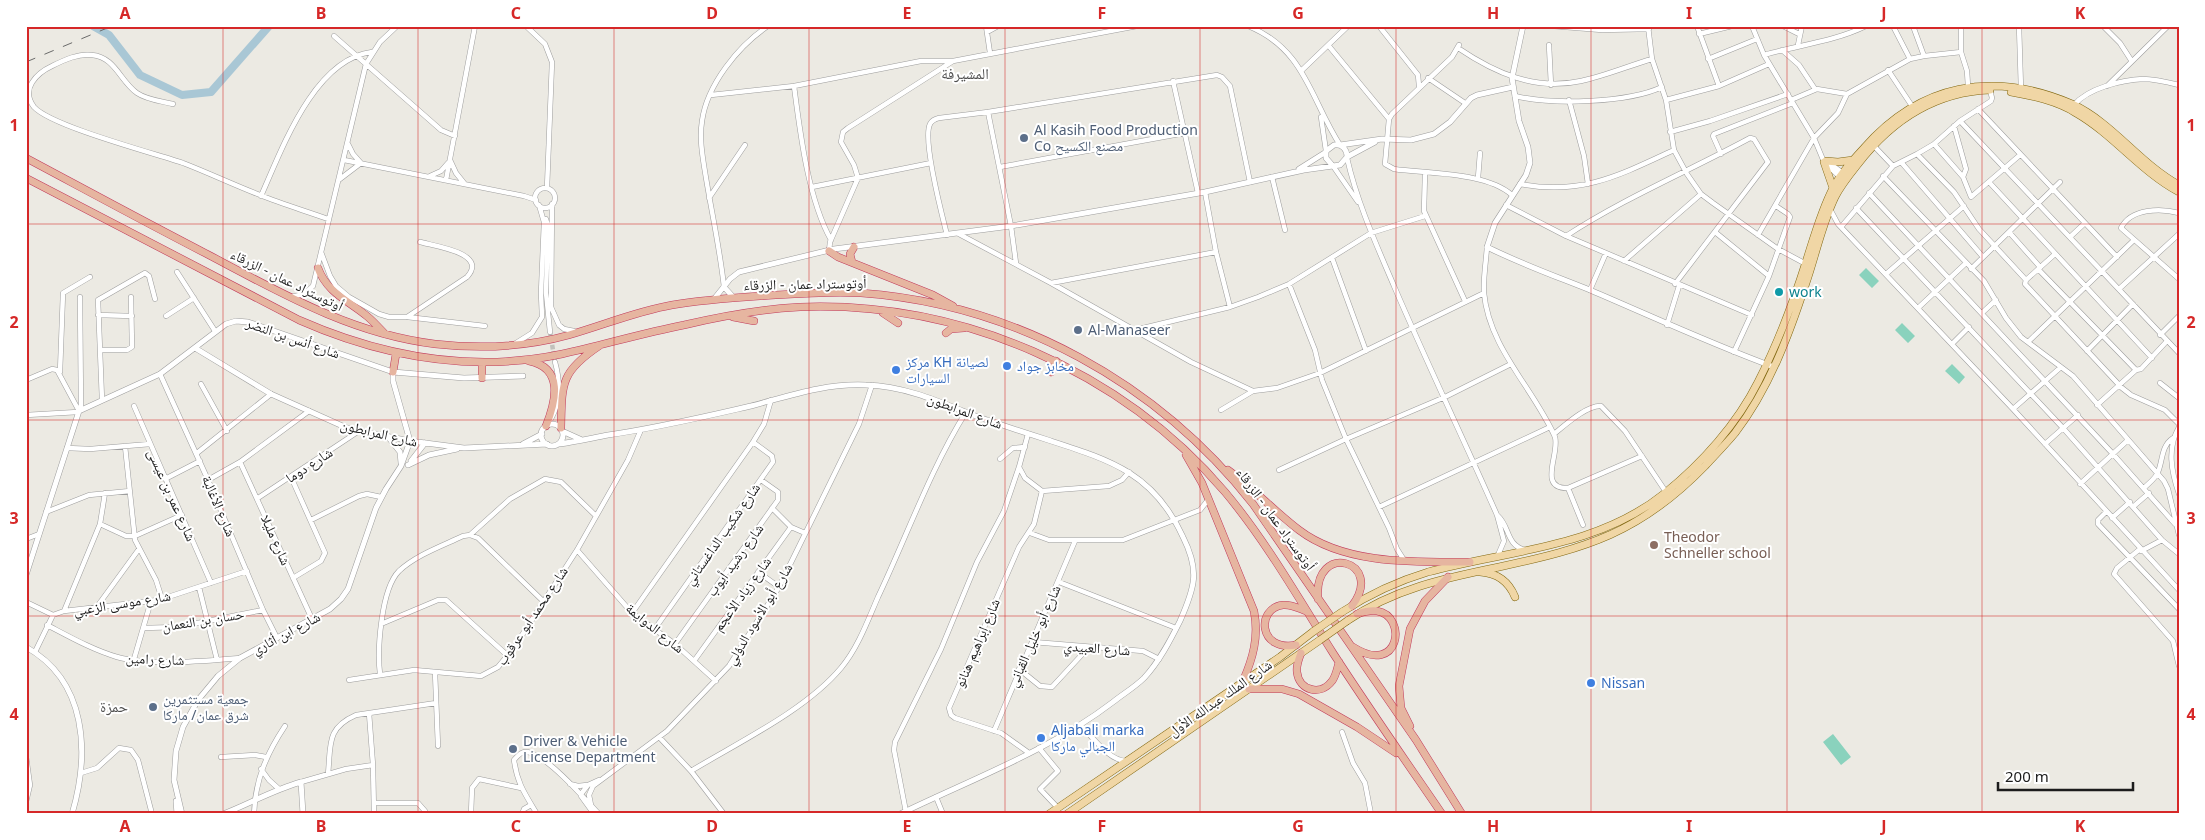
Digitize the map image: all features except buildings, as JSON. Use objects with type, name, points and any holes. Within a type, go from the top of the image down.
[{"type":"highway","name":"أوتوستراد عمان - الزرقاء","points":[[26,158],[288,298],[341,321],[385,335],[439,344],[511,345],[539,342],[583,331],[648,310],[714,299],[803,293],[864,293],[917,301],[986,316],[1017,328],[1097,367],[1163,413],[1214,459],[1253,504],[1416,740],[1462,814]]},
{"type":"highway","name":"أوتوستراد عمان - الزرقاء","points":[[26,178],[299,320],[345,339],[396,354],[441,361],[524,360],[561,354],[602,343],[728,316],[801,307],[875,310],[928,317],[971,328],[1056,361],[1119,398],[1178,444],[1218,484],[1244,516],[1402,757],[1442,814]]},
{"type":"highway","points":[[852,262],[850,254],[854,247]]},
{"type":"highway","points":[[829,250],[852,262],[933,295],[957,310]]},
{"type":"highway","points":[[318,268],[332,291],[368,317],[385,335]]},
{"type":"highway","points":[[875,310],[898,323]]},
{"type":"highway","points":[[728,316],[754,321]]},
{"type":"highway","points":[[946,333],[955,328],[971,328]]},
{"type":"highway","points":[[561,429],[567,375],[578,361],[602,343]]},
{"type":"highway","points":[[393,372],[396,354]]},
{"type":"highway","points":[[524,360],[542,365],[549,371],[554,380],[553,406],[547,426]]},
{"type":"highway","points":[[1051,372],[1056,361]]},
{"type":"highway","points":[[482,362],[482,378]]},
{"type":"highway","points":[[1178,444],[1199,477],[1209,499],[1248,593],[1255,618],[1255,649],[1243,681]]},
{"type":"highway","points":[[1214,459],[1294,526],[1311,538],[1335,550],[1349,554],[1391,559],[1470,562]]},
{"type":"highway","points":[[1318,599],[1318,582],[1321,574],[1330,564],[1346,563],[1359,572],[1362,583],[1359,595],[1352,606]]},
{"type":"highway","points":[[1416,740],[1399,697],[1400,675],[1414,619],[1425,601],[1448,577]]},
{"type":"highway","points":[[1296,645],[1279,645],[1271,640],[1266,631],[1265,621],[1270,611],[1279,606],[1293,606],[1306,611]]},
{"type":"highway","points":[[1349,644],[1364,654],[1377,656],[1389,650],[1396,639],[1394,625],[1385,615],[1378,612],[1357,614]]},
{"type":"highway","points":[[1302,653],[1297,662],[1297,673],[1301,683],[1310,689],[1321,690],[1330,684],[1336,676],[1339,662]]},
{"type":"highway","points":[[1249,689],[1277,688],[1299,694],[1376,738],[1402,757]]},
{"type":"main road","points":[[1732,430],[1755,402],[1806,283],[1825,221],[1853,160],[1892,120],[1912,106],[1930,97],[1968,86],[2021,89],[2074,105],[2096,118],[2150,174],[2179,192]]},
{"type":"main road","points":[[1770,366],[1823,211],[1833,188],[1892,126],[1921,106],[1968,92],[1990,90],[2030,96],[2068,108],[2115,138],[2179,185]]},
{"type":"main road","points":[[1833,188],[1824,161],[1853,160]]},
{"type":"main road","name":"شارع الملك عبدالله الأول","points":[[1049,814],[1179,727],[1352,606],[1405,580],[1470,562],[1568,541],[1603,530],[1636,513],[1666,492],[1732,430]]},
{"type":"main road","name":"شارع الملك عبدالله الأول","points":[[1067,814],[1357,614],[1412,587],[1590,543],[1643,519],[1688,483],[1732,430]]},
{"type":"main road","points":[[1510,554],[1511,564]]},
{"type":"main road","points":[[1472,572],[1490,573],[1501,578],[1509,586],[1515,597]]},
{"type":"main road","points":[[1179,727],[1184,735]]},
{"type":"street","points":[[288,298],[307,292],[313,286],[366,64],[380,42],[397,26]]},
{"type":"street","points":[[446,180],[456,136],[475,26]]},
{"type":"street","points":[[526,26],[539,36],[545,44],[552,62],[546,188]]},
{"type":"street","points":[[734,298],[724,287],[701,140],[702,120],[720,76],[744,46],[768,26]]},
{"type":"street","points":[[990,53],[987,29],[998,26]]},
{"type":"street","points":[[711,95],[794,86],[921,61],[953,61],[1137,26]]},
{"type":"street","points":[[1248,26],[1261,32],[1283,47],[1296,62],[1320,110],[1340,145],[1345,149],[1371,233],[1498,516],[1504,542],[1496,557]]},
{"type":"street","points":[[1302,71],[1348,26]]},
{"type":"street","points":[[1379,26],[1418,75],[1420,83],[1417,89]]},
{"type":"street","points":[[1523,26],[1512,78],[1519,121],[1530,158],[1528,171],[1495,222],[1487,247],[1484,293],[1494,328],[1511,364],[1554,434],[1557,450],[1551,478],[1559,487],[1568,488],[1642,456]]},
{"type":"street","points":[[1552,26],[1602,30],[1648,28],[1652,59],[1666,100],[1674,150],[1685,171],[1701,194],[1728,215],[1778,249],[1806,264]]},
{"type":"street","points":[[1697,26],[1719,86]]},
{"type":"street","points":[[1699,34],[1732,26]]},
{"type":"street","points":[[1752,26],[1764,55],[1814,138],[1824,161],[1844,177]]},
{"type":"street","points":[[1783,26],[1799,34]]},
{"type":"street","points":[[1798,45],[1802,26]]},
{"type":"street","points":[[1764,55],[1798,45],[1826,41],[1866,26]]},
{"type":"street","points":[[1892,26],[1910,59]]},
{"type":"street","points":[[1913,26],[1924,56]]},
{"type":"street","points":[[1961,26],[1961,52],[1967,71],[1968,86]]},
{"type":"street","points":[[2019,26],[2021,89]]},
{"type":"street","points":[[2103,26],[2112,34],[2131,60]]},
{"type":"street","points":[[2111,26],[2112,34]]},
{"type":"street","points":[[2106,87],[2131,60],[2168,26]]},
{"type":"street","points":[[334,36],[441,130],[456,136]]},
{"type":"street","points":[[1708,59],[1757,39]]},
{"type":"street","points":[[1328,45],[1389,119]]},
{"type":"street","points":[[1550,46],[1551,85]]},
{"type":"street","points":[[1512,195],[1491,182],[1478,178],[1425,173],[1387,166],[1385,139],[1389,119],[1397,108],[1459,47],[1476,60],[1512,78],[1551,85],[1581,82],[1652,59]]},
{"type":"street","points":[[1782,50],[1799,65],[1815,89]]},
{"type":"street","points":[[261,196],[284,146],[310,97],[326,77],[357,56],[372,52]]},
{"type":"street","points":[[1758,235],[1814,138],[1838,113],[1847,94],[1910,59],[1961,52]]},
{"type":"street","points":[[173,104],[141,96],[132,90],[112,63],[92,54],[69,59],[39,73],[34,78],[29,92],[34,106],[52,118],[185,164],[261,196],[328,219]]},
{"type":"street","points":[[829,250],[831,240],[858,178],[854,165],[841,142],[843,132],[953,61]]},
{"type":"street","points":[[1666,100],[1719,86],[1769,64]]},
{"type":"street","points":[[1888,70],[1912,106]]},
{"type":"street","points":[[947,235],[931,163],[929,127],[932,121],[939,118],[988,112],[1210,74],[1222,77],[1230,86],[1250,182]]},
{"type":"street","points":[[1428,78],[1464,103]]},
{"type":"street","points":[[2074,105],[2085,95],[2106,87],[2145,79],[2179,85]]},
{"type":"street","points":[[1173,81],[1198,193]]},
{"type":"street","points":[[794,86],[812,187],[819,216],[831,240]]},
{"type":"street","points":[[1294,172],[1334,145],[1385,139],[1411,140],[1434,134],[1450,122],[1464,103],[1477,94],[1513,87]]},
{"type":"street","points":[[1515,96],[1530,100],[1625,98],[1647,94],[1662,87]]},
{"type":"street","points":[[1721,154],[1712,136],[1714,134],[1792,101],[1815,89],[1847,94]]},
{"type":"street","points":[[1839,226],[1893,166],[1934,144],[1960,121],[1992,99],[1990,90]]},
{"type":"street","points":[[1670,132],[1710,121],[1788,94]]},
{"type":"street","points":[[1569,100],[1582,148],[1588,184]]},
{"type":"street","points":[[1978,109],[2117,257]]},
{"type":"street","points":[[1320,110],[1327,161],[1333,165],[1364,213]]},
{"type":"street","points":[[988,112],[1011,226],[1016,263]]},
{"type":"street","points":[[1960,121],[2179,353]]},
{"type":"street","points":[[1954,126],[1966,169],[1963,177]]},
{"type":"street","points":[[1000,167],[1185,133]]},
{"type":"street","points":[[1566,236],[1597,217],[1753,138],[1768,161],[1677,285],[1667,325]]},
{"type":"street","points":[[714,299],[733,276],[739,272],[829,250],[1011,226],[1205,192],[1294,172],[1340,165],[1347,157],[1385,139]]},
{"type":"street","points":[[348,142],[353,154],[361,163]]},
{"type":"street","points":[[1934,144],[1963,177],[1970,197],[2020,155]]},
{"type":"street","points":[[709,198],[745,145]]},
{"type":"street","points":[[1873,145],[1893,166]]},
{"type":"street","points":[[1520,184],[1555,188],[1588,184],[1628,171],[1674,150]]},
{"type":"street","points":[[1478,178],[1480,153]]},
{"type":"street","points":[[1917,154],[1954,192],[1979,229],[2026,280],[2025,284],[2119,385],[2131,395],[2165,410],[2179,425],[2173,438],[2171,466],[2179,494]]},
{"type":"street","points":[[344,160],[536,200],[548,226],[546,293],[550,332]]},
{"type":"street","points":[[428,176],[441,171],[450,160]]},
{"type":"street","points":[[450,160],[456,173],[465,184]]},
{"type":"street","points":[[1901,162],[1983,258]]},
{"type":"street","points":[[339,179],[361,163]]},
{"type":"street","points":[[812,187],[931,163]]},
{"type":"street","points":[[1425,173],[1423,202],[1425,216],[1464,301]]},
{"type":"street","points":[[1883,176],[1934,232],[1984,282],[2006,318],[2021,337],[2074,376],[2158,474],[2168,489],[2179,534]]},
{"type":"street","points":[[1272,177],[1285,230]]},
{"type":"street","points":[[1989,182],[2152,358]]},
{"type":"street","points":[[1971,269],[2060,182]]},
{"type":"street","points":[[524,196],[546,188]]},
{"type":"street","points":[[546,188],[554,194],[552,204],[550,293],[552,314],[564,329],[583,331]]},
{"type":"street","points":[[536,200],[538,191]]},
{"type":"street","points":[[1205,192],[1216,252],[1230,307]]},
{"type":"street","points":[[1869,193],[2078,415],[2176,525]]},
{"type":"street","points":[[1624,261],[1701,194]]},
{"type":"street","points":[[539,205],[546,207],[552,204]]},
{"type":"street","points":[[1506,205],[1606,254],[1752,315]]},
{"type":"street","points":[[1734,352],[1769,276],[1790,216],[1776,206]]},
{"type":"street","points":[[1886,274],[1964,206]]},
{"type":"street","points":[[1856,208],[2031,393],[2132,504],[2162,540],[2179,554]]},
{"type":"street","points":[[1830,209],[1839,226],[2014,409],[2140,550],[2179,590]]},
{"type":"street","points":[[2179,213],[2160,209],[2152,210],[2127,221],[2122,227],[2122,230],[2133,241],[2179,279]]},
{"type":"street","points":[[547,250],[553,213]]},
{"type":"street","points":[[511,345],[532,333],[542,317],[544,216]]},
{"type":"street","points":[[1135,330],[1230,307],[1289,284],[1371,233],[1425,216]]},
{"type":"street","points":[[1825,221],[1839,226]]},
{"type":"street","points":[[2070,237],[2085,224]]},
{"type":"street","points":[[1715,232],[1769,276]]},
{"type":"street","points":[[2009,232],[2039,268],[2136,370]]},
{"type":"street","points":[[959,234],[1016,263],[1191,362],[1253,391]]},
{"type":"street","points":[[2119,289],[2179,234]]},
{"type":"street","points":[[2028,342],[2103,272],[2133,241]]},
{"type":"street","points":[[407,317],[467,277],[472,268],[472,262],[465,255],[420,242]]},
{"type":"street","points":[[1487,247],[1517,262],[1590,290],[1667,325],[1770,366]]},
{"type":"street","points":[[321,251],[332,280],[349,297],[383,316],[484,326]]},
{"type":"street","points":[[1051,283],[1216,252]]},
{"type":"street","points":[[1590,290],[1606,254]]},
{"type":"street","points":[[2026,280],[2055,254]]},
{"type":"street","points":[[1332,258],[1366,352]]},
{"type":"street","points":[[1918,308],[1965,264]]},
{"type":"street","points":[[177,272],[215,331]]},
{"type":"street","points":[[102,400],[98,315],[100,299],[145,273],[149,276],[155,299]]},
{"type":"street","points":[[79,410],[60,372],[62,292],[90,277]]},
{"type":"street","points":[[1289,284],[1315,350],[1320,373],[1346,439],[1404,560]]},
{"type":"street","points":[[1220,410],[1253,391],[1277,388],[1320,373],[1366,352],[1464,301],[1484,293]]},
{"type":"street","points":[[26,575],[79,410],[80,297]]},
{"type":"street","points":[[100,350],[126,350],[132,345],[131,297]]},
{"type":"street","points":[[166,316],[194,298]]},
{"type":"street","points":[[1982,312],[1996,300]]},
{"type":"street","points":[[2088,351],[2133,304]]},
{"type":"street","points":[[98,315],[132,316]]},
{"type":"street","points":[[2160,335],[2179,316]]},
{"type":"street","name":"شارع أنس بن النضر","points":[[79,410],[160,374],[215,331],[230,322],[248,322],[393,372],[446,378],[523,376]]},
{"type":"street","points":[[1952,344],[1969,327]]},
{"type":"street","points":[[2013,345],[2021,337]]},
{"type":"street","points":[[2097,405],[2136,370],[2139,370],[2167,341]]},
{"type":"street","name":"شارع المرابطون","points":[[195,348],[271,394],[359,432],[464,448],[547,444]]},
{"type":"street","points":[[555,362],[558,384],[557,407],[563,438],[559,444],[551,446],[547,444],[542,434],[557,407]]},
{"type":"street","points":[[1279,470],[1346,439],[1445,398],[1511,364]]},
{"type":"street","points":[[2014,409],[2061,367]]},
{"type":"street","points":[[26,380],[52,369],[60,372]]},
{"type":"street","points":[[393,372],[393,381],[410,441]]},
{"type":"street","name":"شارع الأغالبة","points":[[160,374],[277,638]]},
{"type":"street","points":[[2160,383],[2179,398]]},
{"type":"street","points":[[200,384],[226,431]]},
{"type":"street","name":"شارع المرابطون","points":[[559,444],[640,432],[821,387],[872,385],[917,394],[1028,434],[1086,452],[1129,472],[1158,495],[1176,519],[1191,552],[1195,569],[1190,600],[1159,659],[1140,682],[1081,726],[904,813]]},
{"type":"street","name":"شارع أبو الأسود الدؤلي","points":[[606,776],[660,738],[729,666],[780,587],[859,424],[872,385]]},
{"type":"street","points":[[196,453],[271,394]]},
{"type":"street","name":"شارع شكيب الداغستاني","points":[[632,613],[753,442],[764,424],[771,400]]},
{"type":"street","name":"شارع عمر بن عيسى","points":[[134,406],[212,583]]},
{"type":"street","points":[[1554,434],[1577,416],[1596,406],[1602,406],[1620,423],[1666,492]]},
{"type":"street","points":[[26,414],[79,410]]},
{"type":"street","points":[[208,480],[240,462],[310,412]]},
{"type":"street","points":[[692,771],[791,711],[842,668],[868,619],[947,445],[966,412]]},
{"type":"street","points":[[2045,444],[2078,415]]},
{"type":"street","points":[[547,426],[552,424],[583,440]]},
{"type":"street","points":[[1379,508],[1550,427]]},
{"type":"street","name":"شارع دوما","points":[[258,498],[359,432]]},
{"type":"street","name":"شارع محمد أبو عرقوب","points":[[349,680],[407,670],[481,676],[498,668],[508,656],[577,550],[628,460],[640,432]]},
{"type":"street","name":"شارع المرابطون","points":[[523,444],[542,434]]},
{"type":"street","points":[[904,813],[894,750],[895,742],[950,630],[977,562],[1004,512],[1028,434]]},
{"type":"street","points":[[387,436],[397,446],[402,459],[401,466]]},
{"type":"street","points":[[2144,488],[2158,474],[2163,450],[2166,444],[2173,438]]},
{"type":"street","points":[[2080,484],[2128,440]]},
{"type":"street","name":"شارع ابن أثاري","points":[[176,814],[175,760],[183,727],[198,700],[213,681],[240,658],[336,604],[348,589],[381,497],[398,472],[410,441]]},
{"type":"street","name":"شارع شكيب الداغستاني","points":[[654,630],[773,462],[774,458],[753,442]]},
{"type":"street","name":"شارع ابن أثاري","points":[[398,472],[408,465],[424,443]]},
{"type":"street","points":[[67,448],[85,449],[150,444]]},
{"type":"street","points":[[125,446],[135,536],[139,549],[156,580],[162,599]]},
{"type":"street","points":[[1000,459],[1013,448],[1024,447]]},
{"type":"street","points":[[408,465],[429,455],[464,448]]},
{"type":"street","points":[[165,478],[200,461]]},
{"type":"street","name":"شارع مليلا","points":[[240,462],[312,619]]},
{"type":"street","points":[[1019,467],[1030,483],[1042,491],[1109,486],[1122,480],[1129,472]]},
{"type":"street","points":[[290,477],[325,550],[325,556],[321,561],[293,578]]},
{"type":"street","points":[[470,535],[510,500],[545,479],[561,482],[596,516]]},
{"type":"street","points":[[760,480],[779,495],[772,508],[791,527],[805,533]]},
{"type":"street","points":[[1568,488],[1583,524]]},
{"type":"street","points":[[46,512],[80,498],[130,491]]},
{"type":"street","name":"شارع إبراهيم هنانو","points":[[1029,753],[1009,738],[994,730],[955,718],[951,715],[949,708],[1019,547],[1030,533],[1038,511],[1042,491]]},
{"type":"street","points":[[64,612],[100,524],[105,493]]},
{"type":"street","points":[[2112,518],[2149,493]]},
{"type":"street","points":[[311,520],[359,496],[368,494],[381,497]]},
{"type":"street","points":[[1200,510],[1209,499]]},
{"type":"street","name":"شارع رشيد أيوب","points":[[675,644],[772,508]]},
{"type":"street","points":[[1030,533],[1049,540],[1123,540],[1200,510],[1214,512]]},
{"type":"street","points":[[2106,512],[2098,520],[2098,524],[2179,609]]},
{"type":"street","points":[[100,524],[126,536],[135,536],[182,515]]},
{"type":"street","points":[[1498,516],[1503,522],[1513,544],[1527,550]]},
{"type":"street","name":"شارع زياد الأعجم","points":[[694,661],[791,527]]},
{"type":"street","points":[[26,540],[39,534]]},
{"type":"street","points":[[380,674],[381,624],[390,587],[401,569],[441,546],[463,536],[470,535],[478,538],[542,602]]},
{"type":"street","points":[[2162,540],[2130,557],[2114,574],[2172,640],[2178,656],[2179,666]]},
{"type":"street","name":"شارع أبو خليل القباني","points":[[994,730],[1075,541]]},
{"type":"street","points":[[1391,559],[1397,548]]},
{"type":"street","points":[[96,608],[139,549]]},
{"type":"street","name":"شارع الدوايمة","points":[[577,550],[632,613],[675,644],[716,681]]},
{"type":"street","name":"شارع موسى الزعبي","points":[[53,615],[64,612],[151,602],[247,571]]},
{"type":"street","points":[[758,572],[780,587]]},
{"type":"street","points":[[1059,582],[1176,628]]},
{"type":"street","points":[[199,587],[217,660]]},
{"type":"street","points":[[381,624],[438,600],[446,600],[508,656]]},
{"type":"street","points":[[26,602],[53,615],[35,652]]},
{"type":"street","points":[[134,659],[151,602]]},
{"type":"street","name":"حسان بن النعمان","points":[[144,628],[166,628],[263,610]]},
{"type":"street","name":"شارع رامين","points":[[48,625],[118,658],[156,662],[240,658]]},
{"type":"street","name":"شارع العبيدي","points":[[1033,642],[1143,651],[1159,659]]},
{"type":"street","points":[[26,647],[35,652],[56,670],[71,694],[81,738],[81,772],[72,814]]},
{"type":"street","points":[[1019,669],[1040,686],[1052,687],[1088,648]]},
{"type":"street","points":[[435,672],[438,746]]},
{"type":"street","points":[[328,774],[331,744],[335,729],[344,720],[369,713],[436,703]]},
{"type":"street","points":[[369,713],[374,814]]},
{"type":"street","points":[[254,814],[254,801],[261,769],[285,726]]},
{"type":"street","points":[[1081,726],[1111,756],[1118,760],[1129,761]]},
{"type":"street","points":[[1342,732],[1353,764],[1365,784],[1371,814]]},
{"type":"street","points":[[660,738],[692,771],[724,814]]},
{"type":"street","points":[[81,772],[97,768],[119,748],[131,750],[138,760],[152,814]]},
{"type":"street","points":[[1039,748],[1058,771],[1040,790],[1058,808]]},
{"type":"street","points":[[536,814],[521,788],[514,760],[519,754],[524,752],[531,753],[568,782],[599,814]]},
{"type":"street","points":[[221,757],[255,755],[266,757]]},
{"type":"street","points":[[26,756],[30,785],[26,802]]},
{"type":"street","points":[[1111,756],[1114,771]]},
{"type":"street","points":[[223,814],[279,788],[373,764]]},
{"type":"street","points":[[261,769],[269,780],[279,788]]},
{"type":"street","points":[[594,814],[582,800],[581,794],[584,788],[606,776]]},
{"type":"street","points":[[591,804],[590,790],[606,776]]},
{"type":"street","points":[[471,814],[472,788],[476,781],[484,780],[521,788]]},
{"type":"street","points":[[301,782],[303,814]]},
{"type":"street","points":[[568,782],[581,786],[591,784]]},
{"type":"street","name":"شارع ابن أثاري","points":[[176,788],[182,814]]},
{"type":"street","points":[[936,797],[943,814]]},
{"type":"street","points":[[374,803],[418,803],[425,810],[425,814]]},
{"type":"street","points":[[522,814],[524,809],[531,805]]},
{"type":"green space","points":[[1866,268],[1879,281],[1872,288],[1859,275]]},
{"type":"green space","points":[[1902,323],[1915,336],[1908,343],[1895,330]]},
{"type":"green space","points":[[1952,364],[1965,377],[1959,384],[1945,371]]},
{"type":"green space","points":[[1833,734],[1851,757],[1841,765],[1823,742]]},
{"type":"waterway","points":[[93,26],[109,35],[140,75],[182,95],[211,92],[269,26]]},
{"type":"tunnel","points":[[550,332],[555,362]]},
{"type":"railway","points":[[26,62],[112,26]]},
{"type":"place","name":"Al Kasih Food Production Co مصنع الكسيح","points":[[1024,138]]},
{"type":"place","name":"work","points":[[1779,292]]},
{"type":"place","name":"Al-Manaseer","points":[[1078,330]]},
{"type":"place","name":"مخابز جواد","points":[[1007,366]]},
{"type":"place","name":"مركز KH لصيانة السيارات","points":[[896,370]]},
{"type":"place","name":"Theodor Schneller school","points":[[1654,545]]},
{"type":"place","name":"Nissan","points":[[1591,683]]},
{"type":"place","name":"جمعية مستثمرين شرق عمان/ ماركا","points":[[153,707]]},
{"type":"place","name":"Aljabali marka الجبالي ماركا","points":[[1041,738]]},
{"type":"place","name":"Driver & Vehicle License Department","points":[[513,749]]},
{"type":"district","name":"المشيرفة","points":[[965,74]]},
{"type":"district","name":"حمزة","points":[[114,707]]}]
